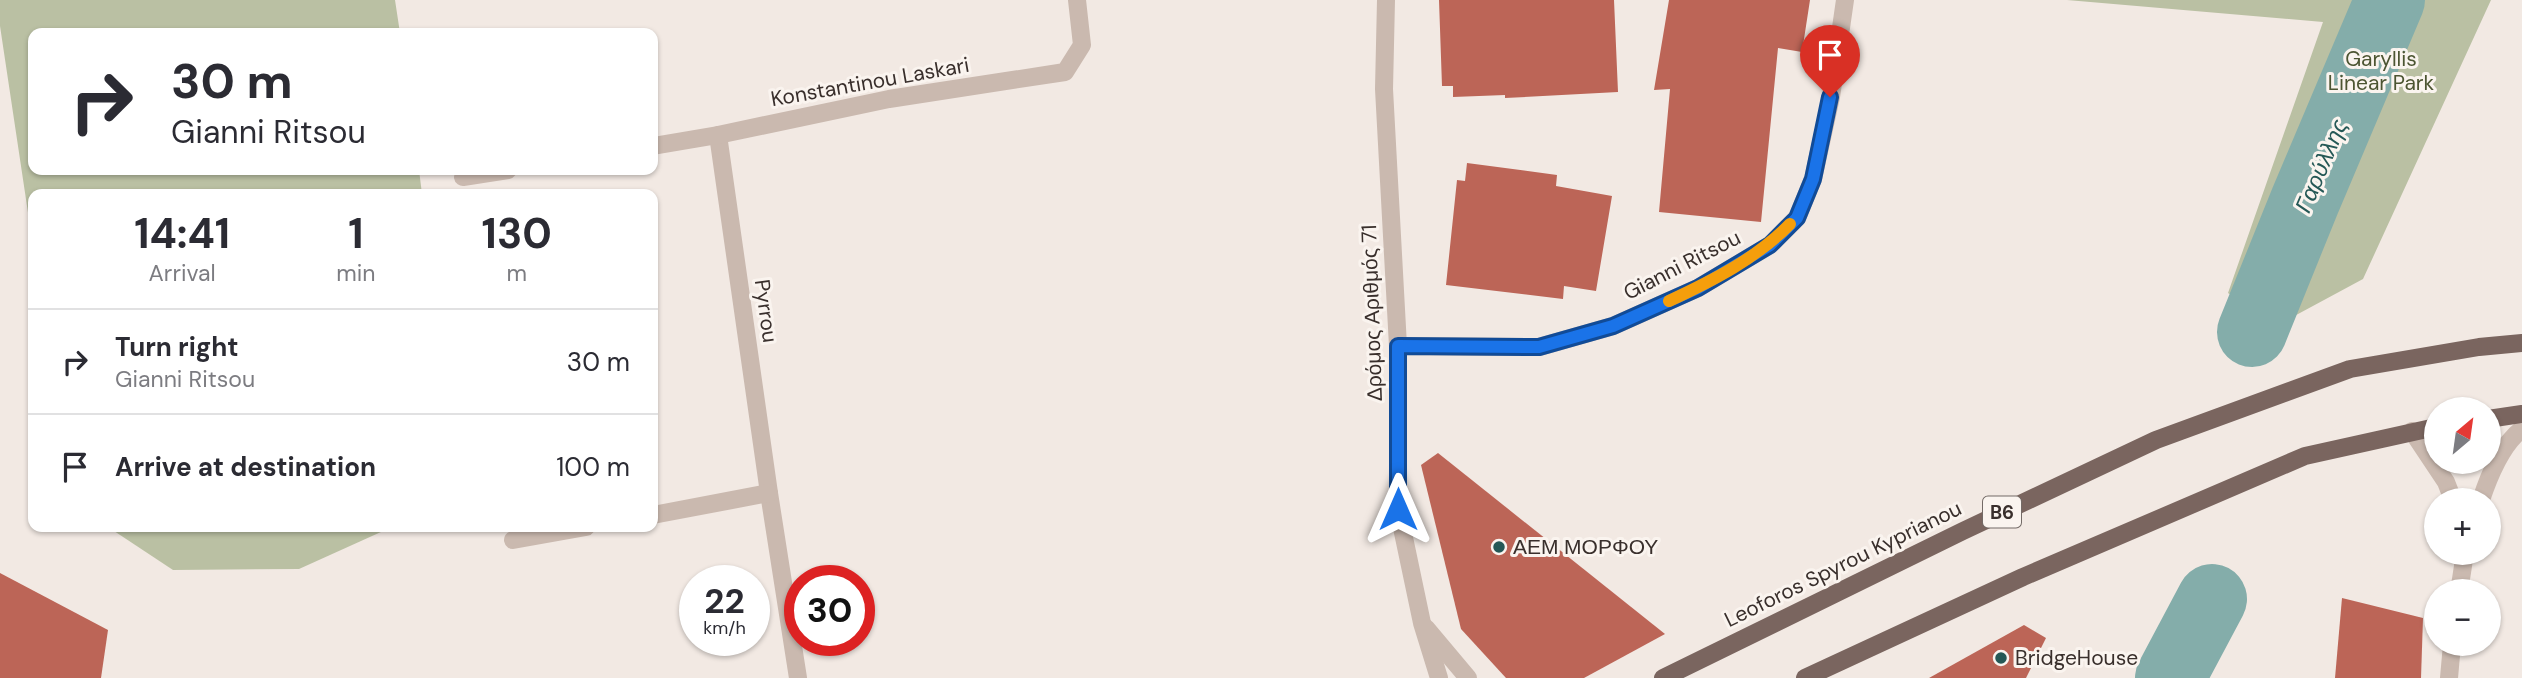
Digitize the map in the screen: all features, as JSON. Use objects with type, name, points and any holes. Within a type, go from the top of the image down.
[{"type":"main road","name":"Leoforos Spyrou Kyprianou","points":[[1663,678],[2156,440],[2350,369],[2479,347],[2522,343]]},
{"type":"main road","points":[[2501,417],[2522,414]]},
{"type":"main road","points":[[1805,678],[2023,577],[2305,456],[2424,429]]},
{"type":"street","name":"Konstantinou Laskari","points":[[658,145],[889,99],[1065,72],[1082,44],[1077,0]]},
{"type":"street","name":"Δρόμος Αριθμός 71","points":[[1385,0],[1384,89],[1398,346],[1398,509],[1422,623],[1439,678]]},
{"type":"street","name":"Gianni Ritsou","points":[[1398,346],[1539,347],[1613,326],[1698,288],[1770,245],[1797,218],[1813,179],[1830,97],[1845,0]]},
{"type":"street","name":"Pyrrou","points":[[718,135],[798,678]]},
{"type":"street","points":[[463,177],[476,175]]},
{"type":"street","points":[[2485,488],[2502,453],[2522,429]]},
{"type":"street","points":[[2412,431],[2448,488]]},
{"type":"street","points":[[658,513],[769,493]]},
{"type":"street","points":[[513,540],[558,532]]},
{"type":"street","name":"Δρόμος Αριθμός 71","points":[[1422,623],[1468,678]]},
{"type":"street","points":[[2449,678],[2451,656]]},
{"type":"green space","points":[[0,0],[395,0],[399,28],[28,28],[28,175],[420,175],[421,189],[28,189],[28,213],[0,26]]},
{"type":"green space","name":"Garyllis Linear Park","points":[[2067,0],[2491,0],[2363,279],[2276,326],[2228,293],[2323,22]]},
{"type":"green space","points":[[116,532],[381,532],[299,569],[173,570]]},
{"type":"building","points":[[1439,0],[1614,0],[1618,92],[1505,98],[1505,95],[1453,97],[1453,86],[1442,86]]},
{"type":"building","points":[[1669,0],[1810,0],[1802,52],[1778,48],[1761,222],[1659,212],[1670,89],[1654,90]]},
{"type":"building","points":[[1467,163],[1557,175],[1556,186],[1612,196],[1596,291],[1564,286],[1563,299],[1446,285],[1457,180],[1465,181]]},
{"type":"building","name":"ΑΕΜ ΜΟΡΦΟΥ","points":[[1438,453],[1665,634],[1584,678],[1506,678],[1461,629],[1421,465]]},
{"type":"building","points":[[0,573],[108,630],[101,678],[0,678]]},
{"type":"building","points":[[2342,598],[2423,618],[2421,678],[2335,678]]},
{"type":"building","name":"BridgeHouse","points":[[2024,625],[2046,638],[2026,678],[1929,678]]},
{"type":"waterway","name":"Γαρύλλης","points":[[2252,332],[2390,0]]},
{"type":"waterway","name":"Γαρύλλης","points":[[2170,678],[2212,599]]},
{"type":"slow traffic","points":[[1669,301],[1698,288],[1770,245],[1790,224]]},
{"type":"place","name":"ΑΕΜ ΜΟΡΦΟΥ","points":[[1499,547]]},
{"type":"place","name":"BridgeHouse","points":[[2001,658]]},
{"type":"route","points":[[1398,509],[1398,346],[1539,347],[1613,326],[1698,288],[1770,245],[1797,218],[1813,179],[1830,97]]}]
